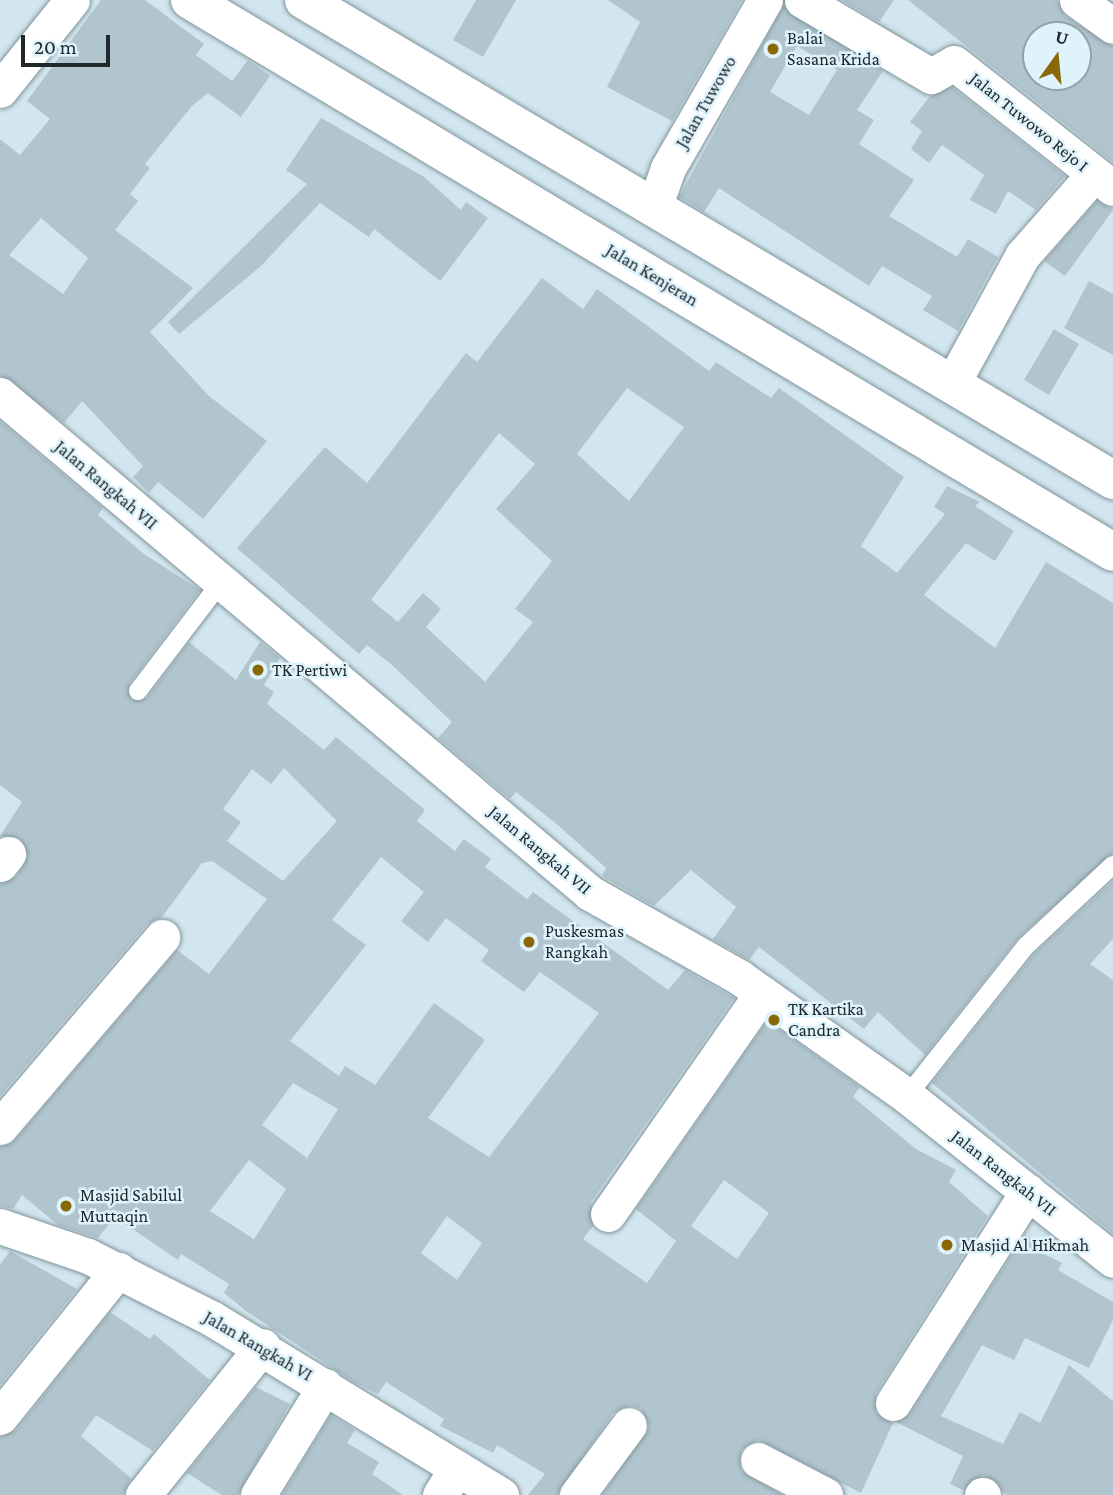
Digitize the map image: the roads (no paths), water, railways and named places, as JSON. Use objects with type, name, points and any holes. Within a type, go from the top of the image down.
[{"type":"highway","name":"Jalan Kenjeran","points":[[190,0],[1113,552]]},
{"type":"highway","points":[[304,0],[1113,480]]},
{"type":"street","points":[[0,90],[72,0]]},
{"type":"street","name":"Jalan Tuwowo","points":[[654,208],[668,168],[765,0]]},
{"type":"street","name":"Jalan Tuwowo Rejo I","points":[[802,0],[931,76],[954,63],[1104,181]]},
{"type":"street","points":[[1077,0],[1113,26]]},
{"type":"street","points":[[952,384],[1022,256],[1104,181]]},
{"type":"street","name":"Jalan Rangkah VII","points":[[0,396],[590,893],[762,993],[908,1096],[1113,1259]]},
{"type":"street","points":[[0,1127],[162,937]]},
{"type":"street","points":[[608,1214],[762,993]]},
{"type":"street","points":[[893,1403],[1028,1191]]},
{"type":"street","name":"Jalan Rangkah VI","points":[[0,1226],[118,1270],[262,1346],[325,1386],[448,1481],[501,1495]]},
{"type":"street","points":[[0,1417],[118,1270]]},
{"type":"street","points":[[144,1495],[262,1346]]},
{"type":"street","points":[[258,1495],[325,1386]]},
{"type":"street","points":[[577,1495],[629,1425]]},
{"type":"street","points":[[758,1460],[825,1495]]},
{"type":"lane","points":[[138,691],[221,582]]},
{"type":"lane","points":[[908,1096],[1026,946],[1113,865]]},
{"type":"place","name":"Balai Sasana Krida","points":[[773,49]]},
{"type":"place","name":"TK Pertiwi","points":[[258,670]]},
{"type":"place","name":"Puskesmas Rangkah","points":[[529,942]]},
{"type":"place","name":"TK Kartika Candra","points":[[774,1020]]},
{"type":"place","name":"Masjid Sabilul Muttaqin","points":[[66,1206]]},
{"type":"place","name":"Masjid Al Hikmah","points":[[947,1245]]}]
